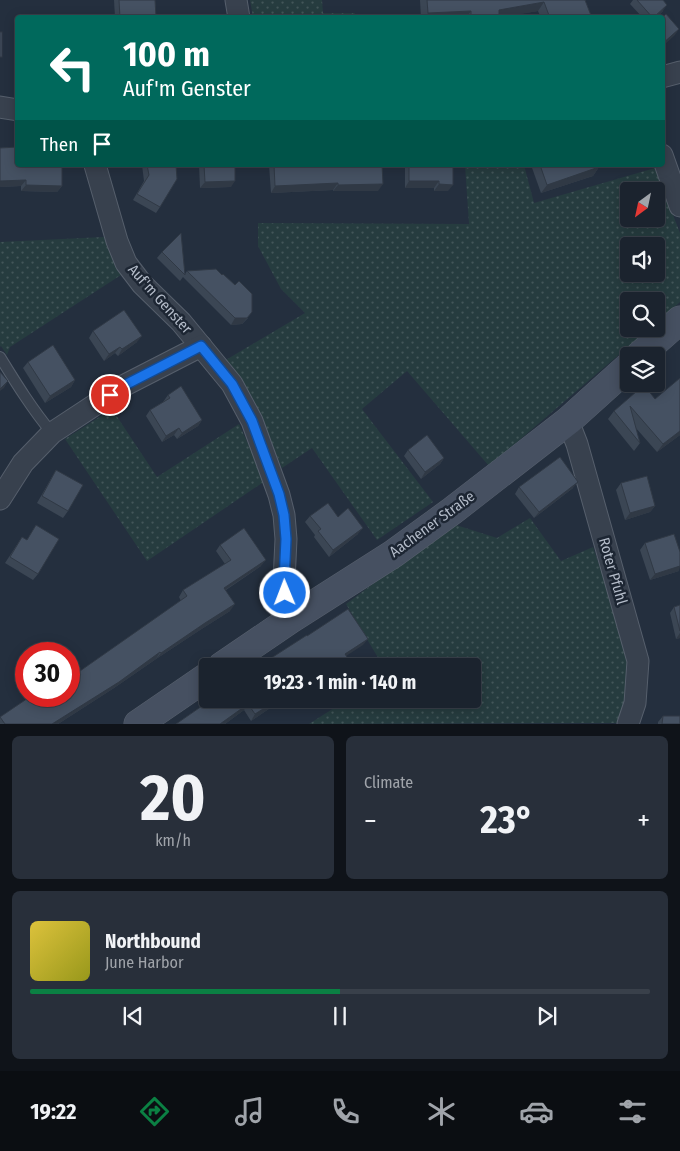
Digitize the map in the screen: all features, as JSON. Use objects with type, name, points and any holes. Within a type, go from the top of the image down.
[{"type":"street","points":[[236,0],[239,15]]},
{"type":"street","points":[[665,76],[680,72]]},
{"type":"street","points":[[665,164],[680,206]]},
{"type":"street","name":"Auf'm Genster","points":[[96,167],[117,241],[126,263],[142,284],[182,322],[232,384],[252,421],[279,494],[284,515],[286,539],[284,582],[291,619]]},
{"type":"street","points":[[649,347],[680,320]]},
{"type":"street","name":"Auf'm Genster","points":[[0,499],[23,463],[52,433],[125,385],[201,346]]},
{"type":"street","name":"Aachener Straße","points":[[234,658],[400,548],[452,511],[568,421],[620,374]]},
{"type":"street","name":"Roter Pfuhl","points":[[568,421],[577,444],[638,661],[635,703],[628,724]]},
{"type":"street","points":[[138,724],[199,682]]},
{"type":"lane","points":[[0,357],[37,415],[52,433]]},
{"type":"green space","points":[[250,0],[322,0],[323,13],[355,13],[355,15],[253,15]]},
{"type":"green space","points":[[465,167],[525,167],[534,203],[655,168],[660,182],[620,182],[620,228],[665,228],[665,194],[680,233],[680,302],[665,315],[665,292],[620,292],[620,337],[640,337],[628,347],[620,347],[620,354],[489,466],[407,371],[362,409],[433,502],[377,540],[312,448],[282,468],[259,413],[224,361],[305,313],[281,289],[258,246],[258,223],[469,224]]},
{"type":"green space","points":[[104,237],[121,275],[10,347],[7,355],[0,347],[0,242]]},
{"type":"green space","points":[[112,409],[157,477],[239,424],[265,481],[147,561],[65,439]]},
{"type":"green space","points":[[530,518],[561,561],[593,547],[631,656],[628,698],[619,723],[309,724],[334,708],[481,708],[481,658],[378,658],[346,604],[456,525],[497,538]]},
{"type":"building","points":[[119,0],[155,0],[156,15],[120,15]]},
{"type":"building","points":[[427,0],[585,0],[591,15],[549,15],[544,2],[499,10],[499,15],[471,15],[471,11],[428,13]]},
{"type":"building","points":[[637,0],[663,0],[667,5],[656,15],[650,15]]},
{"type":"building","points":[[665,15],[679,29],[665,41]]},
{"type":"building","points":[[0,32],[2,32],[2,57],[0,57]]},
{"type":"building","points":[[15,147],[15,167],[62,167],[62,186],[26,185],[26,180],[0,181],[0,148]]},
{"type":"building","points":[[147,167],[176,167],[177,179],[160,207],[137,194],[149,175]]},
{"type":"building","points":[[204,167],[235,167],[235,181],[205,182]]},
{"type":"building","points":[[274,167],[382,167],[383,184],[338,185],[338,183],[275,186]]},
{"type":"building","points":[[409,167],[453,167],[453,185],[439,184],[439,181],[409,181]]},
{"type":"building","points":[[541,167],[599,167],[547,185]]},
{"type":"building","points":[[181,233],[185,275],[162,252]]},
{"type":"building","points":[[216,269],[235,285],[239,281],[252,294],[252,312],[247,318],[235,318],[187,271]]},
{"type":"building","points":[[124,310],[142,336],[122,349],[120,347],[109,354],[93,331]]},
{"type":"building","points":[[53,345],[75,380],[50,396],[28,362]]},
{"type":"building","points":[[0,372],[8,381],[0,389]]},
{"type":"building","points":[[680,378],[680,431],[663,444],[630,406],[640,443],[614,411],[636,392],[650,392],[655,399]]},
{"type":"building","points":[[181,386],[202,420],[182,433],[179,428],[166,436],[150,410],[170,398],[168,395]]},
{"type":"building","points":[[427,435],[444,458],[425,472],[408,450]]},
{"type":"building","points":[[560,457],[578,482],[539,512],[519,487]]},
{"type":"building","points":[[56,470],[83,485],[68,511],[42,496]]},
{"type":"building","points":[[647,476],[655,506],[630,513],[621,483]]},
{"type":"building","points":[[328,503],[338,517],[348,508],[363,528],[333,550],[318,531],[321,529],[310,516]]},
{"type":"building","points":[[36,525],[59,539],[38,574],[10,557],[22,537],[27,540]]},
{"type":"building","points":[[244,528],[266,560],[224,588],[235,604],[80,706],[80,671],[187,596],[183,590],[231,560],[220,545]]},
{"type":"building","points":[[674,534],[680,552],[680,566],[655,574],[645,543]]},
{"type":"building","points":[[680,605],[680,631],[674,607]]},
{"type":"building","points":[[348,609],[368,639],[345,654],[348,658],[271,658]]},
{"type":"building","points":[[15,707],[79,707],[52,724],[5,724],[0,717]]},
{"type":"building","points":[[199,708],[242,708],[220,724],[176,724]]},
{"type":"building","points":[[251,708],[265,708],[255,714]]},
{"type":"building","points":[[663,716],[680,716],[680,724],[662,724]]},
{"type":"route","points":[[110,395],[125,385],[201,346],[232,384],[252,421],[279,494],[284,515],[286,539],[285,593]]}]
